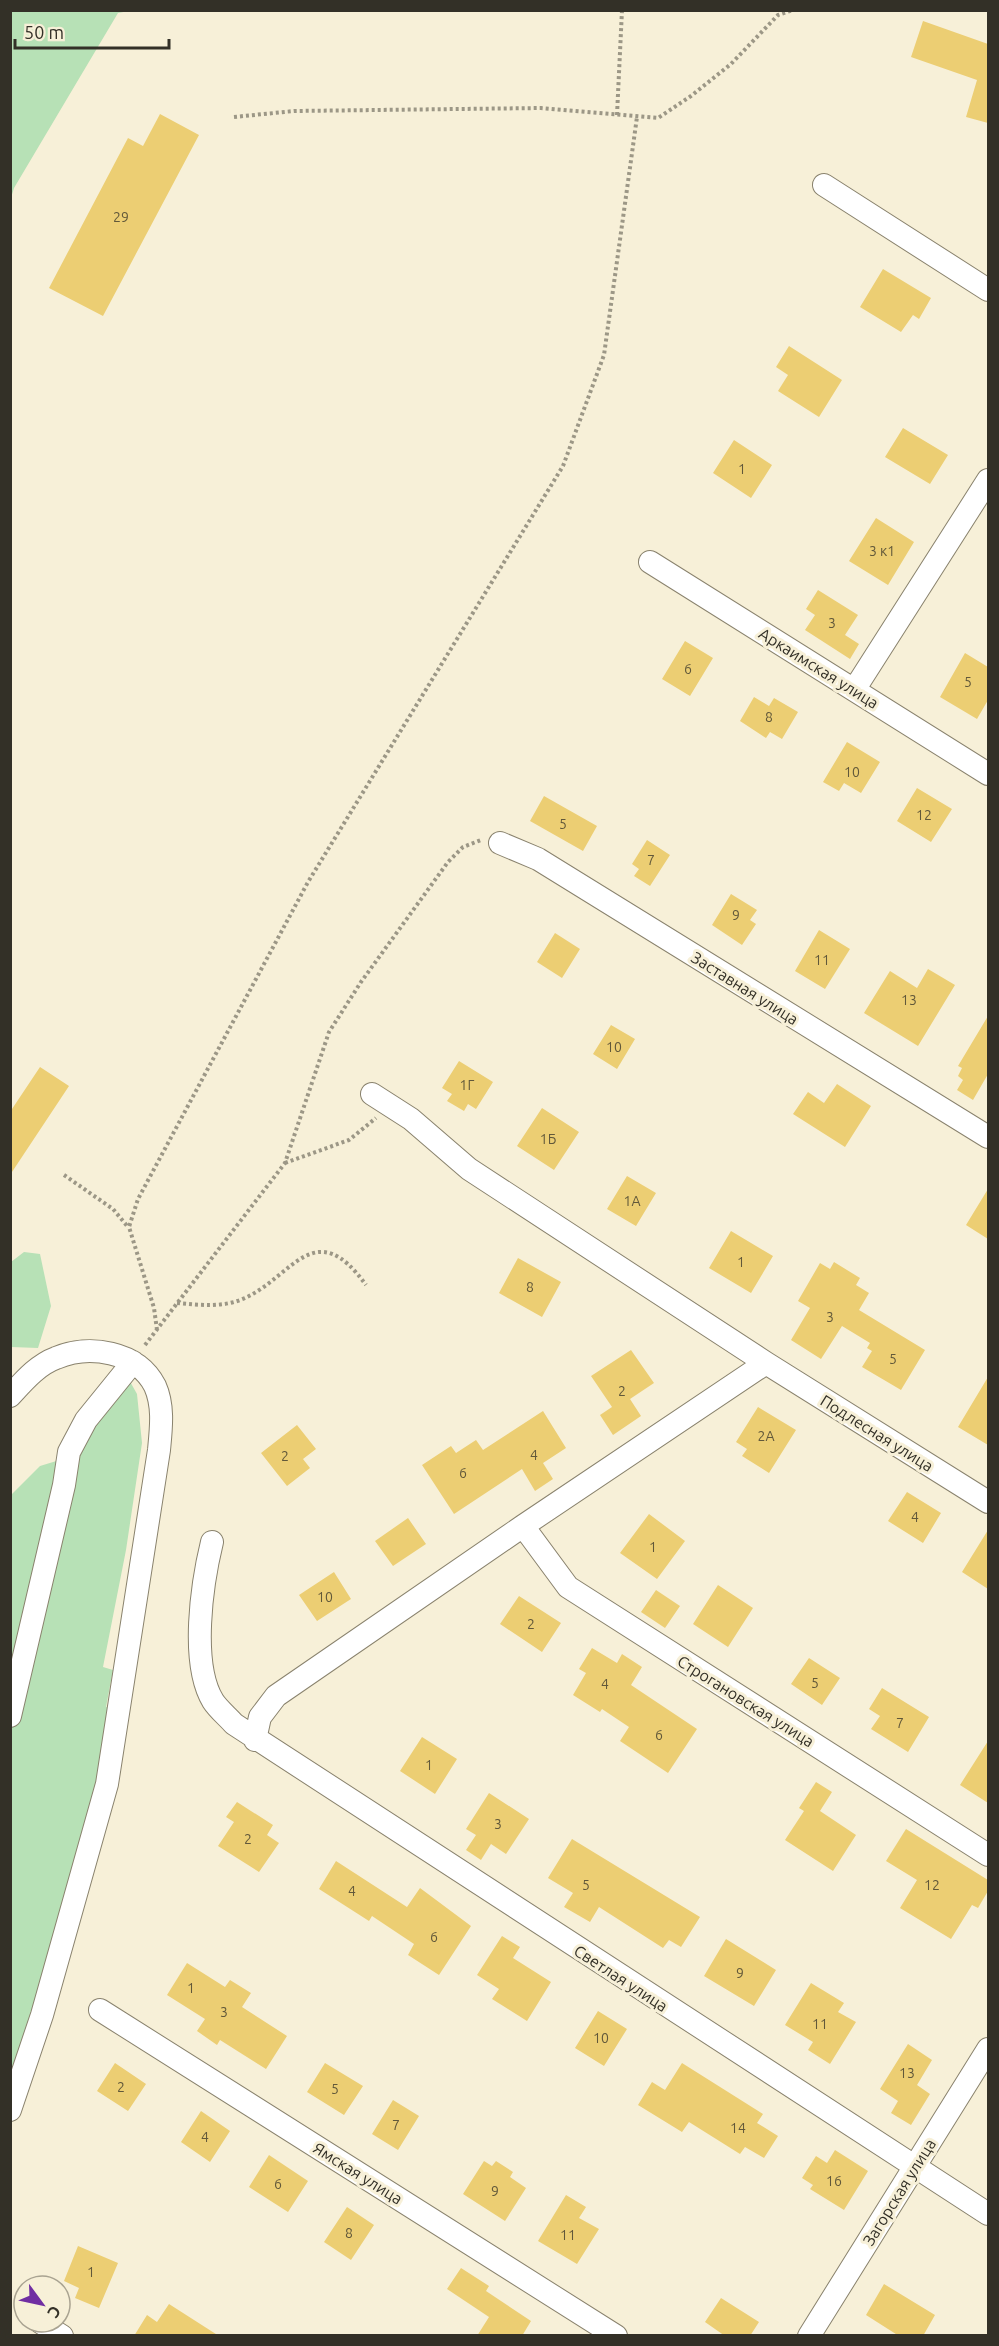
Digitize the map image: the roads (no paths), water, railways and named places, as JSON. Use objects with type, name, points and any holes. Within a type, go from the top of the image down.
[{"type":"street","points":[[824,185],[988,290]]},
{"type":"street","points":[[854,690],[988,480]]},
{"type":"street","name":"Аркаимская улица","points":[[650,562],[988,774]]},
{"type":"street","name":"Заставная улица","points":[[500,843],[538,859],[569,877],[988,1137]]},
{"type":"street","name":"Подлесная улица","points":[[379,1099],[411,1119],[469,1169],[766,1363],[988,1502]]},
{"type":"street","points":[[10,1396],[30,1375],[56,1358],[96,1350],[120,1355],[133,1362],[154,1385],[162,1415],[159,1450],[107,1784],[42,2014],[10,2110]]},
{"type":"street","points":[[10,1716],[64,1485],[69,1452],[86,1420],[133,1362]]},
{"type":"street","points":[[255,1740],[260,1717],[276,1696],[766,1363]]},
{"type":"street","name":"Строгановская улица","points":[[523,1526],[568,1587],[988,1855]]},
{"type":"street","name":"Светлая улица","points":[[212,1542],[202,1581],[200,1622],[203,1675],[213,1701],[234,1724],[255,1740],[988,2214]]},
{"type":"street","name":"Ямская улица","points":[[100,2010],[616,2336]]},
{"type":"street","name":"Загорская улица","points":[[809,2336],[988,2049]]}]
